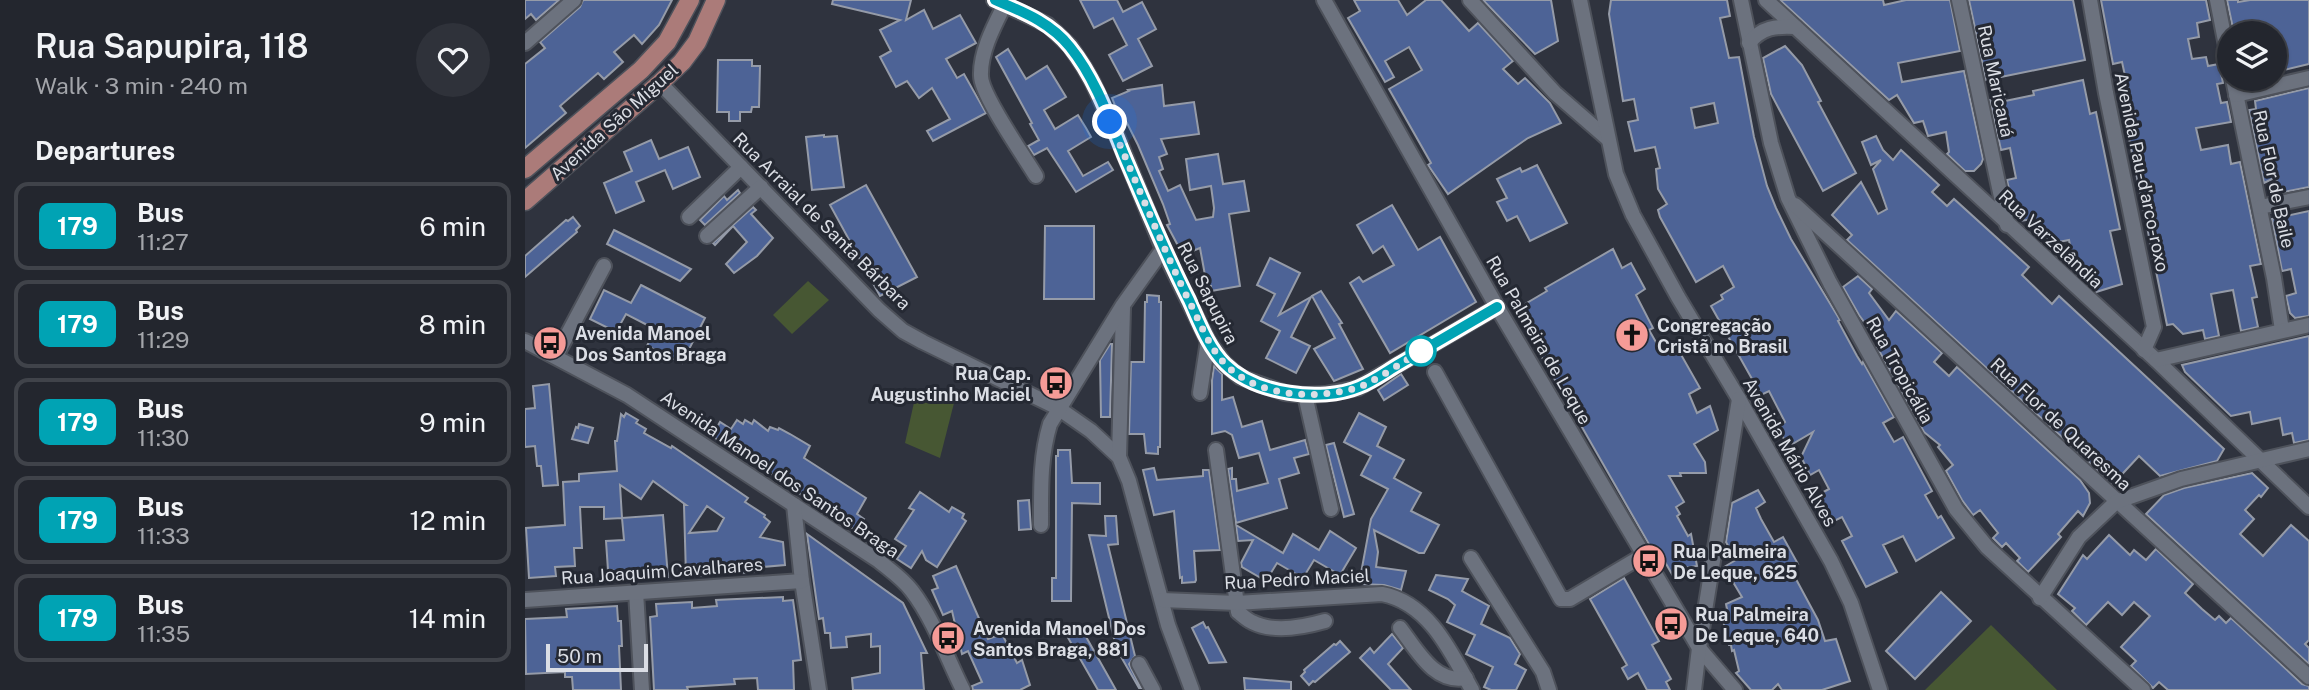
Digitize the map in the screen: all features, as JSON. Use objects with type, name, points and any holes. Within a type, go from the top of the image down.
[{"type":"main road","name":"Avenida São Miguel","points":[[528,161],[642,70],[667,42],[690,0]]},
{"type":"main road","name":"Avenida São Miguel","points":[[525,201],[682,62],[697,42],[716,0]]},
{"type":"street","points":[[525,43],[574,0]]},
{"type":"street","points":[[1470,0],[1555,93],[1608,139]]},
{"type":"street","name":"Avenida Mário Alves","points":[[1580,0],[1616,174],[1633,215],[1836,572],[1851,603],[1880,690]]},
{"type":"street","name":"Rua Tropicália","points":[[1741,0],[1771,143],[1788,198],[1830,283],[1956,509],[1987,547],[2143,690]]},
{"type":"street","name":"Rua Varzelândia","points":[[1766,0],[2156,360],[2309,507]]},
{"type":"street","name":"Rua Maricauá","points":[[1959,0],[2007,225]]},
{"type":"street","name":"Avenida Pau-d'arco-roxo","points":[[2090,0],[2106,93],[2154,327],[2144,350]]},
{"type":"street","points":[[2217,0],[2221,21]]},
{"type":"street","points":[[1000,2],[985,52],[980,80],[986,96],[1036,176]]},
{"type":"street","name":"Rua Sapupira","points":[[1000,2],[1048,25],[1070,46],[1084,67],[1119,141],[1163,249],[1208,341],[1224,363],[1240,377],[1285,393],[1305,395],[1358,388],[1497,307]]},
{"type":"street","name":"Rua Palmeira de Leque","points":[[1327,3],[1497,307],[1699,648],[1735,690]]},
{"type":"street","points":[[1749,43],[1757,34],[1769,29],[1795,27]]},
{"type":"street","points":[[2236,95],[2309,78]]},
{"type":"street","name":"Rua Arraial de Santa Bárbara","points":[[660,83],[879,310],[903,331],[946,355],[1058,408],[1091,431],[1119,457],[1129,481],[1168,625],[1192,690]]},
{"type":"street","name":"Rua Flor de Baile","points":[[2235,91],[2274,278],[2282,330]]},
{"type":"street","points":[[689,217],[741,167]]},
{"type":"street","points":[[1973,193],[1983,188],[1996,171]]},
{"type":"street","points":[[707,236],[761,187]]},
{"type":"street","points":[[2260,207],[2309,197]]},
{"type":"street","name":"Rua Flor de Quaresma","points":[[1788,198],[2309,677]]},
{"type":"street","points":[[1041,525],[1044,443],[1058,408],[1123,305],[1163,249]]},
{"type":"street","points":[[556,356],[604,266]]},
{"type":"street","points":[[1119,457],[1123,305]]},
{"type":"street","points":[[2156,360],[2309,325]]},
{"type":"street","name":"Avenida Manoel dos Santos Braga","points":[[525,341],[656,413],[879,561],[912,591],[963,690]]},
{"type":"street","points":[[1200,394],[1208,341]]},
{"type":"street","points":[[1435,372],[1561,598],[1570,600],[1644,555]]},
{"type":"street","points":[[1305,395],[1331,509]]},
{"type":"street","points":[[1694,690],[1739,399]]},
{"type":"street","points":[[2040,598],[2079,537],[2116,502],[2182,479],[2309,449]]},
{"type":"street","points":[[1216,450],[1238,612],[1252,623],[1271,627],[1292,627],[1325,621]]},
{"type":"street","points":[[794,505],[802,581],[819,690]]},
{"type":"street","points":[[1471,558],[1543,672],[1549,690]]},
{"type":"street","name":"Rua Joaquim Cavalhares","points":[[525,600],[802,581]]},
{"type":"street","points":[[636,593],[642,690]]},
{"type":"street","name":"Rua Pedro Maciel","points":[[1162,600],[1237,603],[1382,594],[1393,596],[1413,606],[1425,617],[1469,684]]},
{"type":"street","points":[[1400,628],[1441,676],[1469,684]]},
{"type":"street","points":[[1139,664],[1153,690]]},
{"type":"green space","points":[[808,281],[829,300],[792,334],[773,315]]},
{"type":"green space","points":[[917,389],[954,403],[940,458],[905,443]]},
{"type":"green space","points":[[1991,625],[2057,690],[1925,690]]},
{"type":"building","points":[[525,0],[559,0],[536,20],[531,14],[525,19]]},
{"type":"building","points":[[583,0],[672,0],[659,25],[642,44],[634,35],[614,52],[623,62],[604,79],[598,73],[560,106],[566,113],[525,148],[525,64],[545,48],[540,42],[580,7]]},
{"type":"building","points":[[833,0],[911,0],[906,20],[924,10],[933,29],[960,15],[976,43],[946,59],[957,78],[964,74],[986,113],[933,141],[927,131],[950,119],[932,88],[919,98],[907,81],[896,87],[880,57],[891,51],[880,30],[900,20],[832,4]]},
{"type":"building","points":[[1080,0],[1117,0],[1123,12],[1142,2],[1156,29],[1138,39],[1152,66],[1123,81],[1109,55],[1127,45],[1113,18],[1094,28]]},
{"type":"building","points":[[1354,0],[1398,0],[1407,15],[1426,0],[1441,0],[1469,31],[1478,23],[1513,61],[1503,69],[1518,84],[1525,78],[1550,103],[1561,123],[1528,138],[1448,194],[1428,165],[1431,163],[1389,89],[1422,70],[1409,47],[1385,61],[1394,77],[1385,82],[1348,18],[1360,11]]},
{"type":"building","points":[[1483,0],[1551,0],[1558,41],[1535,54]]},
{"type":"building","points":[[1611,0],[1727,0],[1730,16],[1720,18],[1729,58],[1739,57],[1754,137],[1776,208],[1791,239],[1840,320],[1838,321],[1857,356],[1894,417],[1883,423],[1894,442],[1903,437],[1932,491],[1925,495],[1954,538],[1916,561],[1903,536],[1883,545],[1897,572],[1866,587],[1842,541],[1852,536],[1842,517],[1832,522],[1818,495],[1829,489],[1819,470],[1810,475],[1801,457],[1813,432],[1789,446],[1778,428],[1785,422],[1769,391],[1761,395],[1711,306],[1723,299],[1721,295],[1734,287],[1723,266],[1696,282],[1660,217],[1658,210],[1667,204],[1658,189],[1656,169],[1660,168],[1655,147],[1635,151],[1628,122],[1638,120],[1634,99],[1623,101],[1609,14]],"holes":[[[1714,103],[1718,123],[1695,128],[1691,108]]]},
{"type":"building","points":[[1780,0],[1883,0],[1884,5],[1906,0],[1950,0],[1960,51],[1898,63],[1902,82],[1964,71],[1983,159],[1981,164],[1974,171],[1965,171],[1947,154],[1946,132],[1928,136],[1923,121],[1914,123],[1897,95],[1889,100]]},
{"type":"building","points":[[1969,0],[2073,0],[2085,60],[1986,80]]},
{"type":"building","points":[[2101,0],[2206,0],[2210,20],[2197,23],[2199,37],[2188,39],[2192,59],[2206,57],[2208,66],[2217,64],[2217,91],[2221,103],[2227,102],[2231,122],[2196,128],[2201,150],[2228,145],[2231,164],[2240,162],[2261,264],[2250,266],[2257,297],[2252,298],[2258,327],[2241,331],[2233,290],[2211,294],[2219,336],[2205,339],[2203,330],[2183,334],[2173,324],[2167,325],[2122,104],[2131,103],[2122,62],[2113,64]]},
{"type":"building","points":[[2227,0],[2309,0],[2309,64],[2287,69],[2287,21],[2231,21]]},
{"type":"building","points":[[1785,46],[1802,65],[1821,101],[1818,102],[1856,173],[1823,191],[1771,94],[1763,58]]},
{"type":"building","points":[[1008,49],[1026,79],[1047,66],[1066,97],[1044,110],[1055,129],[1078,115],[1086,128],[1091,137],[1068,151],[1083,176],[1108,162],[1113,170],[1076,192],[1047,148],[1034,155],[1028,146],[1039,140],[996,57]]},
{"type":"building","points":[[718,60],[752,60],[752,66],[760,66],[759,107],[752,107],[751,112],[740,112],[740,121],[729,121],[729,112],[717,112]]},
{"type":"building","points":[[2083,80],[2090,114],[2096,112],[2120,229],[2110,231],[2122,284],[2096,292],[2075,271],[2069,240],[2048,244],[2045,231],[2036,233],[2033,219],[2020,221],[2015,217],[2007,180],[2016,178],[2010,148],[2001,150],[1990,100],[2004,97],[2005,101],[2034,95],[2033,91]]},
{"type":"building","points":[[1162,85],[1164,106],[1194,102],[1199,134],[1161,139],[1167,154],[1159,157],[1163,169],[1159,171],[1168,191],[1180,185],[1196,220],[1213,217],[1211,186],[1190,190],[1186,159],[1218,154],[1223,184],[1244,181],[1249,211],[1229,214],[1240,286],[1211,291],[1211,286],[1207,286],[1200,248],[1183,255],[1167,225],[1170,224],[1163,204],[1138,145],[1127,123],[1123,125],[1112,98],[1128,90]]},
{"type":"building","points":[[2309,88],[2309,187],[2279,193],[2276,177],[2264,183],[2249,110],[2256,109],[2255,101]]},
{"type":"building","points":[[837,136],[844,187],[812,190],[806,137]]},
{"type":"building","points":[[1876,136],[1883,150],[1893,160],[1901,150],[1939,185],[1932,192],[1947,206],[1954,199],[2029,267],[2022,275],[2052,304],[2059,296],[2224,449],[2217,461],[2160,476],[2139,456],[2113,484],[1847,240],[1852,235],[1832,215],[1861,182],[1878,214],[1887,209],[1873,169],[1881,160],[1871,165],[1862,142]]},
{"type":"building","points":[[651,140],[659,159],[688,147],[700,177],[673,189],[665,170],[636,182],[644,201],[616,213],[604,183],[632,171],[624,152]]},
{"type":"building","points":[[1537,165],[1567,223],[1530,241],[1517,216],[1507,221],[1497,202],[1507,198],[1497,179],[1520,168],[1522,172]]},
{"type":"building","points":[[866,185],[917,277],[880,296],[830,205]]},
{"type":"building","points":[[738,190],[740,193],[705,225],[700,220],[724,196],[727,200]]},
{"type":"building","points":[[1392,205],[1418,250],[1440,237],[1476,302],[1390,353],[1350,283],[1359,277],[1363,282],[1394,265],[1383,246],[1373,253],[1357,225]]},
{"type":"building","points":[[753,207],[756,210],[751,214],[773,238],[757,256],[734,273],[726,264],[747,242],[733,226],[715,245],[713,243]]},
{"type":"building","points":[[2309,211],[2309,316],[2295,318],[2290,313],[2286,296],[2296,293],[2291,269],[2282,271],[2272,219]]},
{"type":"building","points":[[573,217],[580,226],[577,232],[525,277],[525,256]]},
{"type":"building","points":[[1045,226],[1094,226],[1094,299],[1044,299]]},
{"type":"building","points":[[614,230],[691,269],[680,281],[607,244]]},
{"type":"building","points":[[1613,249],[1622,268],[1631,263],[1645,289],[1636,295],[1653,328],[1649,330],[1661,351],[1675,344],[1700,388],[1689,394],[1697,413],[1710,406],[1718,430],[1694,444],[1705,462],[1706,473],[1680,473],[1681,476],[1669,476],[1684,502],[1676,507],[1680,514],[1677,516],[1688,536],[1691,534],[1697,566],[1682,568],[1684,579],[1676,581],[1658,550],[1655,552],[1650,546],[1515,310],[1547,291],[1545,288]]},
{"type":"building","points":[[1270,258],[1300,273],[1279,315],[1311,297],[1291,337],[1310,346],[1296,373],[1266,358],[1280,331],[1261,321],[1275,294],[1257,285]]},
{"type":"building","points":[[1858,276],[1872,289],[1869,293],[1889,320],[1896,311],[1942,353],[1934,362],[1949,376],[1957,367],[2080,480],[2089,493],[2090,503],[2083,516],[2078,511],[2058,534],[2061,537],[2028,572],[2017,561],[2020,558],[2006,543],[2002,547],[1993,538],[1998,533],[1980,510],[1973,515],[1962,500],[1946,471],[1953,465],[1938,447],[1940,445],[1924,432],[1877,347],[1880,344],[1843,287]]},
{"type":"building","points":[[641,285],[705,318],[682,363],[647,346],[655,329],[626,314],[616,332],[590,319],[604,290],[631,303]]},
{"type":"building","points":[[1321,291],[1342,323],[1339,324],[1363,369],[1334,381],[1314,349],[1335,338],[1312,296]]},
{"type":"building","points":[[1147,295],[1159,296],[1161,302],[1158,454],[1146,453],[1144,434],[1129,434],[1131,362],[1144,362]]},
{"type":"building","points":[[2309,336],[2309,440],[2294,443],[2292,433],[2283,435],[2280,418],[2252,424],[2250,412],[2231,416],[2185,372],[2182,365]]},
{"type":"building","points":[[1110,344],[1110,417],[1101,417],[1100,360]]},
{"type":"building","points":[[1214,366],[1222,374],[1222,400],[1233,397],[1242,427],[1262,421],[1270,450],[1305,440],[1309,454],[1294,458],[1299,473],[1279,479],[1287,508],[1236,523],[1228,469],[1232,468],[1232,479],[1236,479],[1237,491],[1268,483],[1259,453],[1239,458],[1232,435],[1225,431],[1212,434]]},
{"type":"building","points":[[1401,374],[1408,385],[1384,400],[1378,390]]},
{"type":"building","points":[[549,384],[558,485],[543,486],[535,446],[525,447],[525,409],[535,408],[533,386]]},
{"type":"building","points":[[626,413],[638,420],[636,423],[646,429],[644,433],[671,448],[672,446],[748,498],[745,502],[765,515],[770,522],[760,537],[783,542],[785,565],[742,573],[741,563],[707,566],[708,575],[686,576],[686,505],[653,481],[641,499],[620,485],[622,518],[604,519],[604,507],[580,507],[582,548],[574,548],[575,566],[555,567],[556,576],[529,578],[526,528],[565,525],[563,482],[579,481],[579,474],[617,471],[615,441],[621,414],[624,417]],"holes":[[[707,506],[724,518],[717,531],[689,533]]]},
{"type":"building","points":[[1359,413],[1386,427],[1377,446],[1404,460],[1394,478],[1421,493],[1411,511],[1439,525],[1424,553],[1374,530],[1378,552],[1376,567],[1406,571],[1401,590],[1384,585],[1359,584],[1371,519],[1388,489],[1361,475],[1371,456],[1344,442]]},
{"type":"building","points":[[737,420],[743,424],[745,420],[752,424],[754,420],[768,431],[770,427],[779,428],[810,446],[804,458],[866,498],[857,514],[864,519],[857,531],[844,523],[849,517],[820,498],[816,504],[797,492],[801,486],[778,471],[775,476],[712,436],[720,422],[731,429]]},
{"type":"building","points":[[579,424],[593,428],[588,443],[572,439]]},
{"type":"building","points":[[1334,443],[1354,514],[1344,517],[1326,445]]},
{"type":"building","points":[[1058,450],[1070,450],[1072,483],[1100,483],[1100,504],[1072,503],[1071,601],[1052,601],[1052,578],[1056,578]]},
{"type":"building","points":[[1154,468],[1157,480],[1203,476],[1203,470],[1209,470],[1220,550],[1194,551],[1195,582],[1182,583],[1182,577],[1180,578],[1174,511],[1154,515],[1143,470]]},
{"type":"building","points":[[2252,473],[2268,488],[2245,510],[2254,519],[2240,534],[2263,556],[2291,525],[2309,541],[2309,640],[2305,644],[2309,648],[2309,664],[2146,514],[2164,495]]},
{"type":"building","points":[[1758,490],[1765,502],[1756,508],[1761,519],[1774,542],[1783,537],[1798,564],[1790,568],[1818,620],[1825,641],[1836,639],[1850,681],[1822,690],[1782,690],[1778,684],[1772,690],[1751,690],[1736,673],[1739,671],[1734,650],[1732,651],[1729,645],[1723,611],[1727,609],[1726,604],[1742,597],[1724,567],[1736,560],[1726,542],[1732,503]]},
{"type":"building","points":[[920,492],[949,512],[952,507],[964,514],[962,518],[966,521],[937,567],[926,560],[922,551],[911,568],[897,559],[906,546],[895,539],[914,510],[909,508]]},
{"type":"building","points":[[1029,500],[1031,529],[1019,530],[1018,501]]},
{"type":"building","points":[[663,515],[668,577],[626,580],[626,573],[614,574],[613,570],[608,570],[606,541],[624,540],[622,518]]},
{"type":"building","points":[[1105,516],[1116,516],[1118,544],[1108,545],[1135,656],[1129,664],[1141,688],[1118,655],[1089,535],[1106,536]]},
{"type":"building","points":[[1236,525],[1283,553],[1293,534],[1319,550],[1330,531],[1356,548],[1340,575],[1314,560],[1303,578],[1277,563],[1266,581],[1242,567],[1241,563],[1253,540],[1238,541]]},
{"type":"building","points":[[807,534],[903,603],[927,653],[921,653],[924,690],[853,690],[852,678],[880,673],[880,646],[871,647],[871,634],[846,637],[847,647],[831,648],[830,633],[825,633],[823,618],[819,619]]},
{"type":"building","points":[[2109,535],[2130,555],[2134,550],[2146,560],[2156,549],[2193,584],[2185,593],[2202,609],[2215,620],[2219,616],[2226,623],[2231,618],[2302,684],[2309,686],[2309,690],[2168,690],[2159,682],[2153,688],[2131,666],[2136,661],[2121,647],[2150,616],[2134,602],[2122,615],[2108,602],[2086,625],[2072,611],[2075,608],[2058,594],[2083,555],[2087,559]]},
{"type":"building","points":[[956,566],[988,639],[1002,634],[1017,663],[1022,660],[1030,685],[1020,690],[973,690],[972,686],[982,682],[968,651],[962,654],[952,611],[943,615],[932,590],[938,588],[933,576]]},
{"type":"building","points":[[1436,575],[1468,579],[1462,591],[1489,606],[1481,624],[1510,638],[1520,654],[1515,664],[1526,670],[1516,690],[1491,690],[1484,687],[1493,667],[1466,654],[1475,635],[1447,622],[1455,605],[1429,590]]},
{"type":"building","points":[[1624,578],[1659,641],[1652,645],[1671,679],[1666,682],[1670,690],[1647,690],[1638,673],[1628,679],[1622,668],[1627,665],[1590,599]]},
{"type":"building","points":[[1941,592],[1971,621],[1915,679],[1886,651]]},
{"type":"building","points":[[783,597],[783,601],[793,600],[801,660],[793,661],[794,690],[758,690],[757,678],[734,679],[735,684],[687,687],[688,690],[654,690],[650,617],[657,616],[656,604],[692,602],[692,608],[717,606],[716,600]]},
{"type":"building","points":[[617,606],[618,621],[621,621],[621,690],[573,690],[572,677],[565,677],[565,672],[526,674],[525,619],[567,617],[566,609]]},
{"type":"building","points":[[1203,622],[1226,662],[1209,663],[1192,628]]},
{"type":"building","points":[[1076,624],[1081,628],[1116,690],[1098,690],[1067,636],[1069,635],[1066,630]]},
{"type":"building","points":[[1392,634],[1403,648],[1388,664],[1411,690],[1391,690],[1360,658],[1370,648],[1374,653]]},
{"type":"building","points":[[1340,641],[1350,652],[1309,685],[1301,676],[1304,670]]},
{"type":"building","points":[[1244,678],[1291,682],[1291,690],[1245,690]]},
{"type":"bus line","name":"179","points":[[995,0],[1048,25],[1070,46],[1084,67],[1119,141],[1163,249],[1208,341],[1224,363],[1240,377],[1285,393],[1305,395],[1358,388],[1497,307]]},
{"type":"place","name":"Congregação Cristã no Brasil","points":[[1632,335]]},
{"type":"place","name":"Avenida Manoel Dos Santos Braga","points":[[550,343]]},
{"type":"place","name":"Rua Cap. Augustinho Maciel","points":[[1056,383]]},
{"type":"place","name":"Rua Palmeira De Leque, 625","points":[[1649,561]]},
{"type":"place","name":"Rua Palmeira De Leque, 640","points":[[1671,624]]},
{"type":"place","name":"Avenida Manoel Dos Santos Braga, 881","points":[[948,638]]},
{"type":"route","points":[[1110,122],[1163,249],[1208,341],[1224,363],[1240,377],[1285,393],[1325,394],[1358,388],[1421,351]]}]
